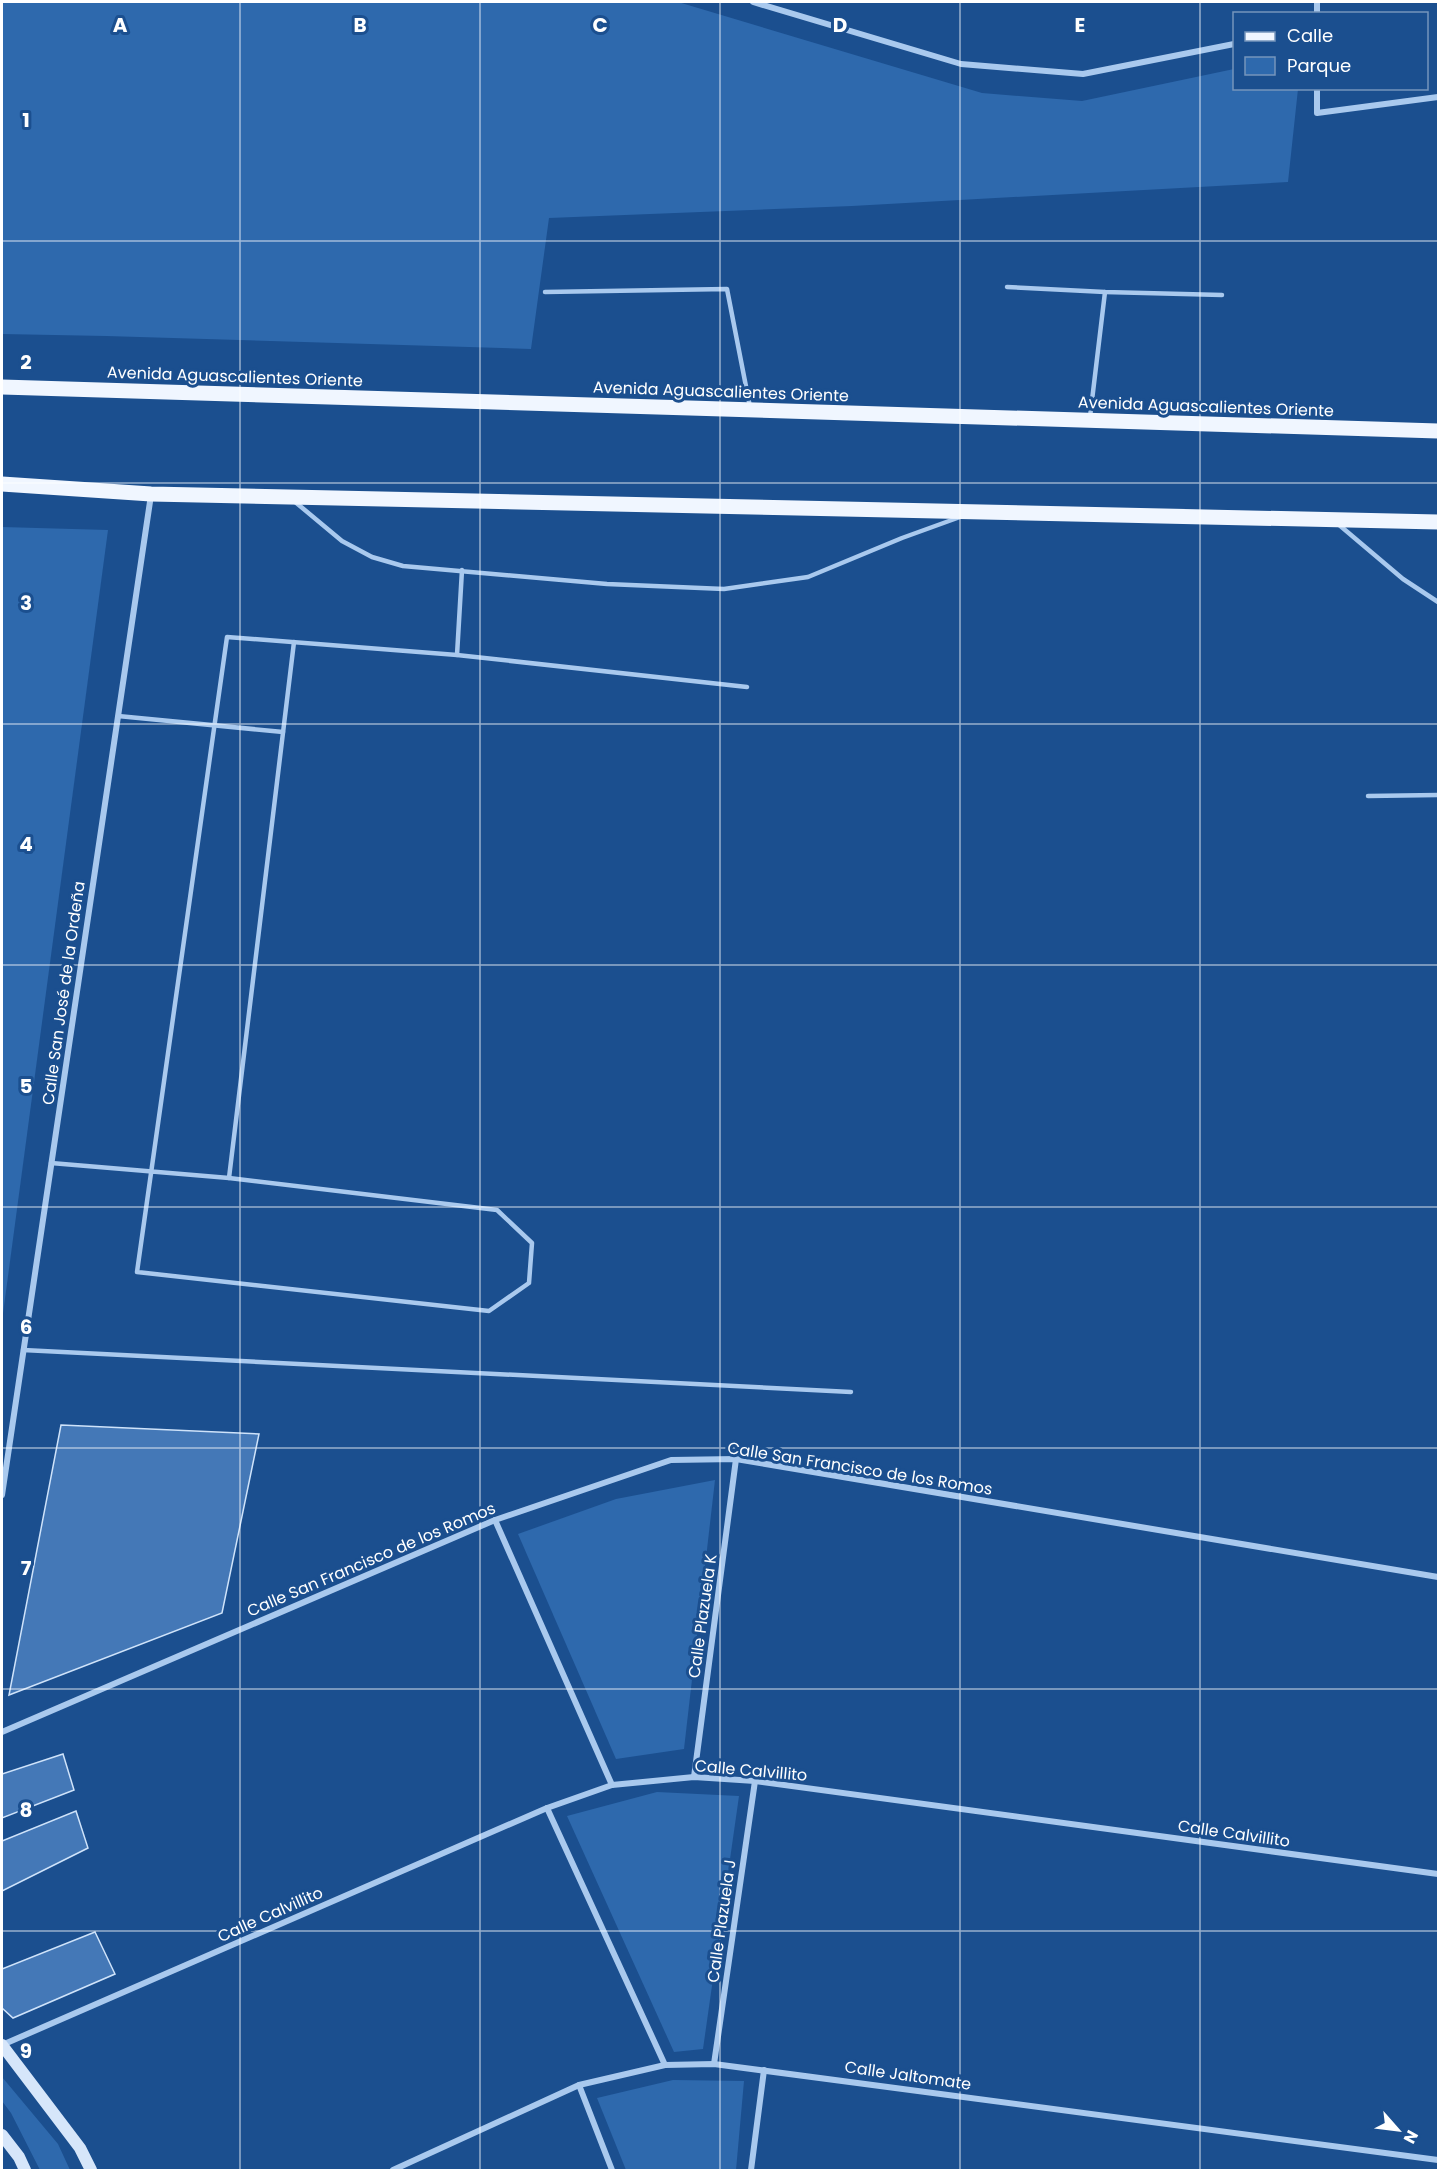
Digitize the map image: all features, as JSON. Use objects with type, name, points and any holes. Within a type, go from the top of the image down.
[{"type":"main road","name":"Avenida Aguascalientes Oriente","points":[[2,387],[1438,431]]},
{"type":"main road","points":[[2,484],[151,494],[1438,522]]},
{"type":"main road","points":[[2,2045],[80,2148],[92,2170]]},
{"type":"main road","points":[[2,2135],[26,2170]]},
{"type":"street","points":[[753,2],[961,64],[1083,74],[1233,45]]},
{"type":"street","points":[[1317,90],[1317,113],[1438,97]]},
{"type":"street","name":"Calle San José de la Ordeña","points":[[2,1495],[151,494]]},
{"type":"street","name":"Calle San Francisco de los Romos","points":[[2,1732],[495,1520],[671,1460],[736,1459],[1438,1577]]},
{"type":"street","name":"Calle Plazuela K","points":[[694,1777],[736,1459]]},
{"type":"street","points":[[495,1520],[612,1785]]},
{"type":"street","name":"Calle Calvillito","points":[[2,2045],[547,1808],[612,1785],[694,1777],[755,1781],[1438,1874]]},
{"type":"street","name":"Calle Plazuela J","points":[[714,2064],[755,1781]]},
{"type":"street","points":[[547,1808],[665,2065]]},
{"type":"street","name":"Calle Jaltomate","points":[[393,2170],[579,2085],[665,2065],[714,2064],[1438,2160]]},
{"type":"street","points":[[751,2170],[764,2070]]},
{"type":"street","points":[[579,2085],[612,2170]]},
{"type":"lane","points":[[1007,287],[1222,295]]},
{"type":"lane","points":[[545,292],[727,289],[751,410]]},
{"type":"lane","points":[[1089,420],[1105,292]]},
{"type":"lane","points":[[289,497],[342,541],[372,557],[403,566],[607,584],[724,589],[808,577],[902,538],[972,513]]},
{"type":"lane","points":[[1333,521],[1403,579],[1438,602]]},
{"type":"lane","points":[[457,655],[462,570]]},
{"type":"lane","points":[[51,1163],[152,1171],[229,1178],[497,1210],[532,1243],[529,1283],[489,1311],[137,1272],[152,1171],[227,637],[457,655],[747,687]]},
{"type":"lane","points":[[229,1178],[294,642]]},
{"type":"lane","points":[[117,716],[283,732]]},
{"type":"lane","points":[[1368,796],[1438,795]]},
{"type":"lane","points":[[23,1350],[851,1392]]},
{"type":"green space","points":[[2,2],[678,2],[982,93],[1082,101],[1233,69],[1233,90],[1298,90],[1288,182],[852,206],[549,218],[531,349],[2,334]]},
{"type":"green space","points":[[2,527],[108,530],[2,1321]]},
{"type":"green space","points":[[715,1480],[684,1749],[616,1759],[518,1534],[616,1499]]},
{"type":"green space","points":[[657,1792],[739,1796],[703,2049],[674,2052],[567,1816]]},
{"type":"green space","points":[[2,2077],[58,2144],[70,2170],[40,2170],[11,2113],[2,2101]]},
{"type":"green space","points":[[673,2080],[744,2081],[736,2170],[626,2170],[597,2098]]},
{"type":"building","points":[[61,1425],[259,1434],[222,1613],[9,1695]]},
{"type":"building","points":[[63,1754],[74,1790],[2,1818],[2,1774]]},
{"type":"building","points":[[76,1811],[88,1848],[2,1891],[2,1841]]},
{"type":"building","points":[[95,1932],[115,1974],[13,2018],[2,2008],[2,1969]]}]
